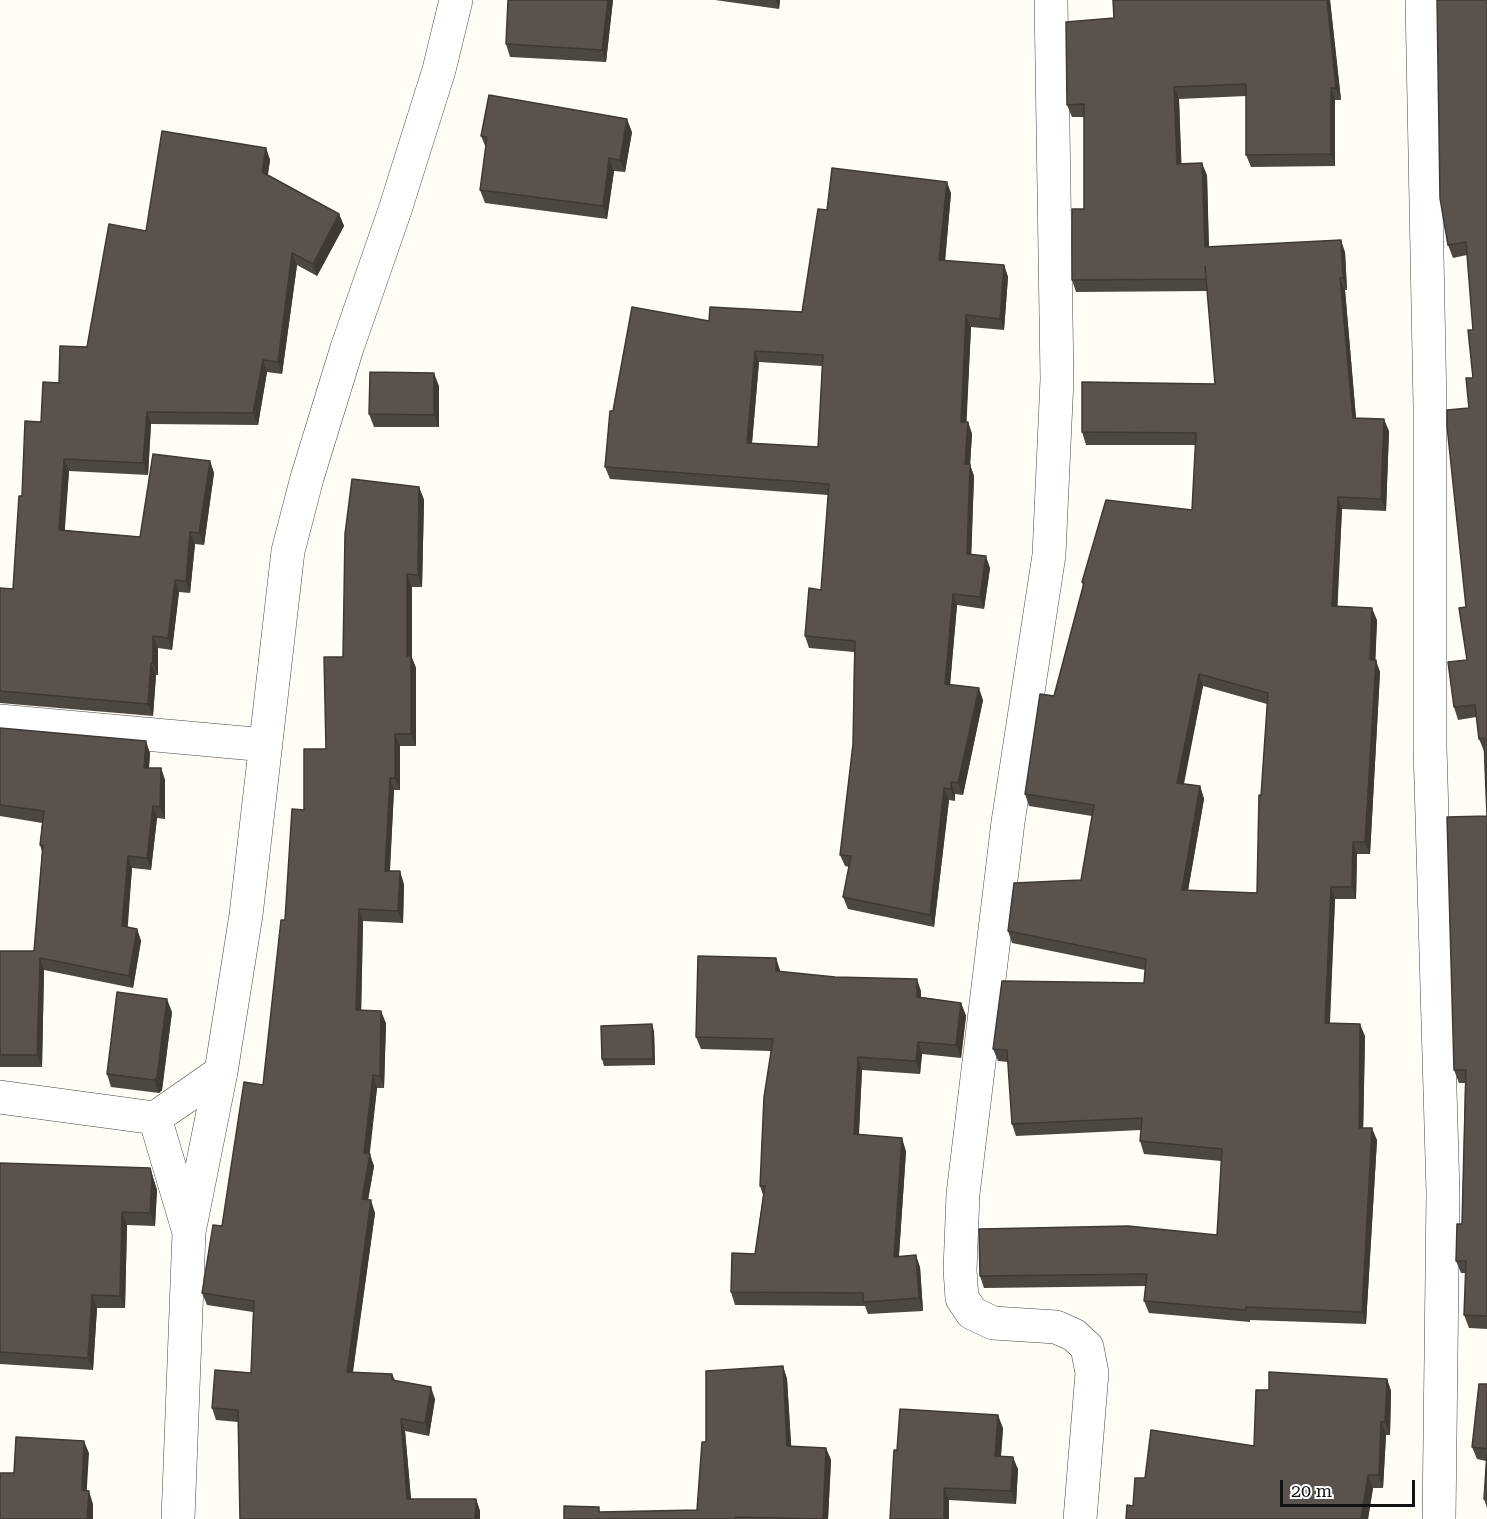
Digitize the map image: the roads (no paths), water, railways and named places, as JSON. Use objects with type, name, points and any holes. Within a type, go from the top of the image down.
[{"type":"street","points":[[178,1519],[189,1232],[221,1072],[246,915],[288,551],[307,478],[344,359],[395,210],[439,70],[456,0]]},
{"type":"street","points":[[1051,0],[1057,379],[1048,555],[1008,822],[963,1194],[960,1270],[962,1298],[972,1313],[993,1323],[1056,1327],[1074,1335],[1087,1347],[1092,1373],[1080,1519]]},
{"type":"street","points":[[1422,0],[1430,406],[1430,747],[1443,1193],[1439,1519]]},
{"type":"street","points":[[0,721],[267,745]]},
{"type":"street","points":[[0,1097],[155,1118],[221,1072]]},
{"type":"street","points":[[155,1118],[189,1232]]}]
